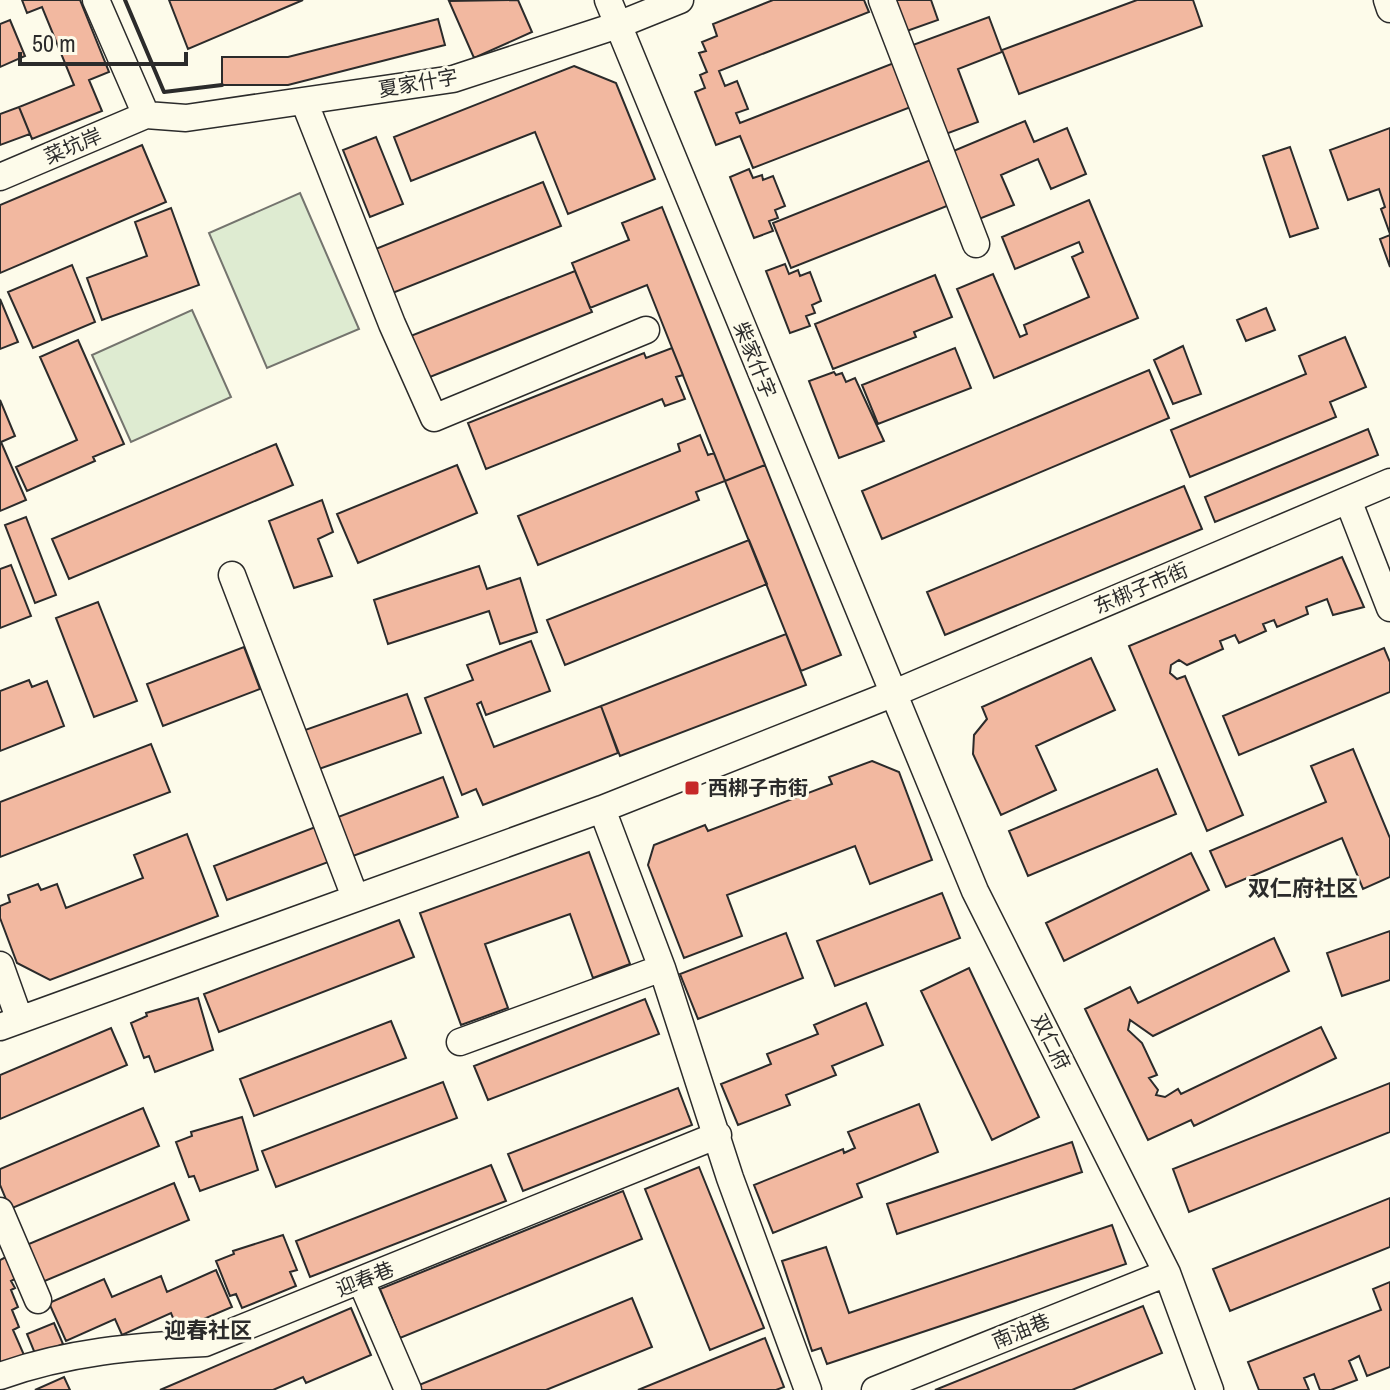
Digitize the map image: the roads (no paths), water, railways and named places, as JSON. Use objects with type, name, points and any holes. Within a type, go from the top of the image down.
[{"type":"street","points":[[96,0],[146,115]]},
{"type":"street","name":"柴家什字","points":[[608,0],[892,694]]},
{"type":"street","name":"夏家什字","points":[[146,115],[186,118],[453,79],[618,25],[680,0]]},
{"type":"street","points":[[882,0],[976,244]]},
{"type":"street","points":[[1387,0],[1390,9]]},
{"type":"street","points":[[304,101],[392,324],[434,418],[646,330]]},
{"type":"street","name":"菜坑岸","points":[[0,177],[146,115]]},
{"type":"street","name":"东梆子市街","points":[[892,694],[1390,482]]},
{"type":"street","points":[[1348,500],[1390,608]]},
{"type":"street","points":[[232,575],[355,897]]},
{"type":"street","points":[[0,965],[10,1022],[602,809],[892,694]]},
{"type":"street","name":"双仁府","points":[[892,694],[975,891],[1167,1273],[1210,1390]]},
{"type":"street","points":[[602,809],[662,968],[730,1178],[808,1390]]},
{"type":"street","points":[[460,1042],[662,968]]},
{"type":"street","name":"迎春巷","points":[[0,1376],[30,1365],[123,1346],[205,1343],[718,1135]]},
{"type":"street","points":[[0,1211],[38,1300]]},
{"type":"street","name":"南油巷","points":[[875,1390],[1167,1273]]},
{"type":"street","points":[[361,1281],[408,1390]]},
{"type":"place","name":"西梆子市街","points":[[692,788]]},
{"type":"district","name":"双仁府社区","points":[[1303,888]]},
{"type":"district","name":"迎春社区","points":[[208,1330]]}]
